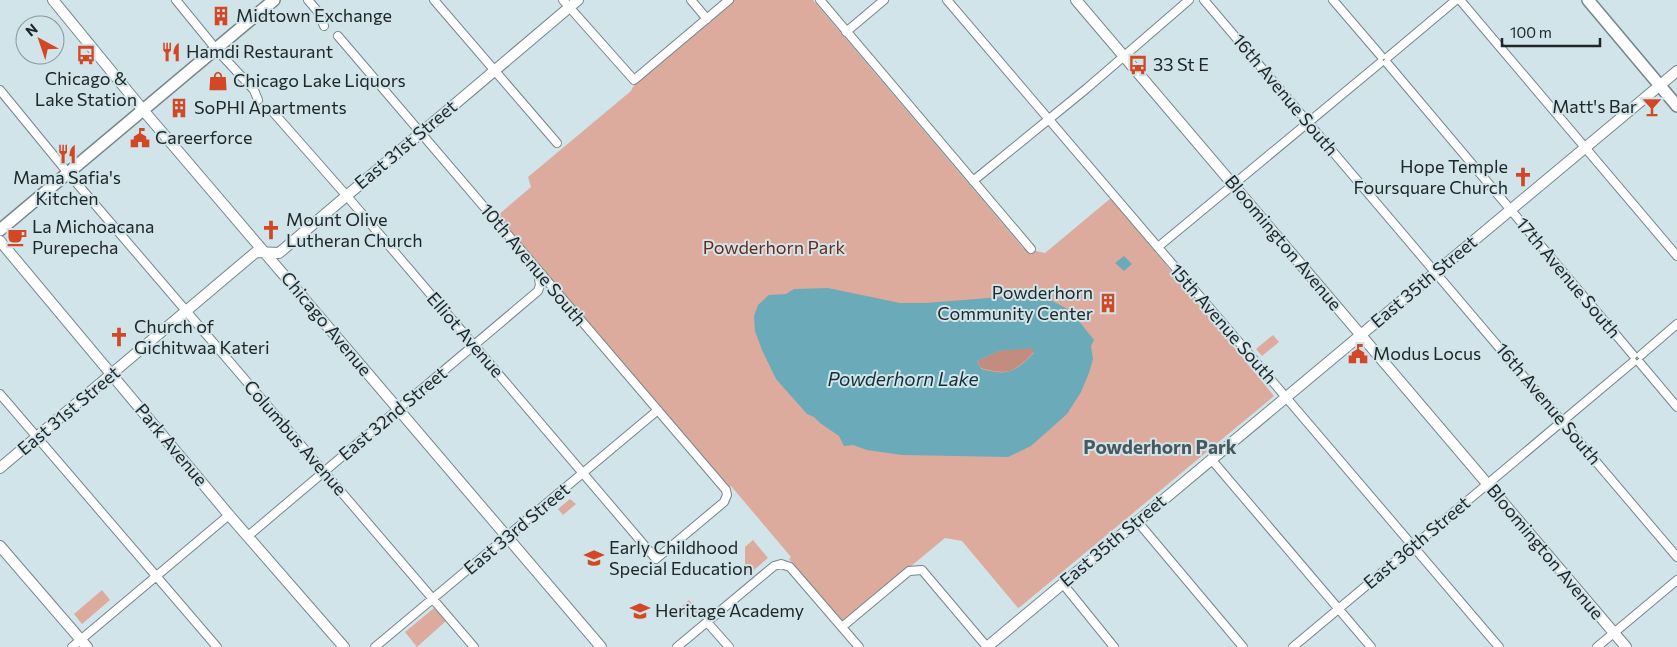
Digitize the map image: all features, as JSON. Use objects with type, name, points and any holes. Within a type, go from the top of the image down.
[{"type":"main road","points":[[0,230],[274,0]]},
{"type":"main road","points":[[1588,0],[1677,106]]},
{"type":"street","name":"Chicago Avenue","points":[[53,0],[143,110],[601,647]]},
{"type":"street","points":[[176,0],[216,49],[254,90],[258,100]]},
{"type":"street","points":[[308,0],[319,13],[324,26]]},
{"type":"street","points":[[434,0],[557,143]]},
{"type":"street","points":[[691,0],[706,19]]},
{"type":"street","points":[[570,2],[634,80],[729,0]]},
{"type":"street","points":[[820,0],[1031,248]]},
{"type":"street","points":[[846,32],[884,0]]},
{"type":"street","name":"15th Avenue South","points":[[948,0],[1498,647]]},
{"type":"street","name":"Bloomington Avenue","points":[[1076,0],[1626,647]]},
{"type":"street","points":[[973,181],[1190,0]]},
{"type":"street","name":"16th Avenue South","points":[[1204,0],[1677,557]]},
{"type":"street","name":"17th Avenue South","points":[[1333,0],[1677,407]]},
{"type":"street","points":[[1158,247],[1456,0]]},
{"type":"street","points":[[1460,0],[1677,256]]},
{"type":"street","name":"East 31st Street","points":[[0,468],[256,252],[267,254],[279,253],[494,71],[570,2]]},
{"type":"street","name":"10th Avenue South","points":[[338,36],[726,490],[727,496],[724,502],[656,559]]},
{"type":"street","name":"East 35th Street","points":[[987,647],[1677,71]]},
{"type":"street","name":"Columbus Avenue","points":[[0,90],[68,173],[474,647]]},
{"type":"street","name":"Elliot Avenue","points":[[273,112],[656,559]]},
{"type":"street","name":"Park Avenue","points":[[0,241],[230,515],[344,647]]},
{"type":"street","points":[[538,271],[540,280],[538,291],[553,289]]},
{"type":"street","name":"East 32nd Street","points":[[248,536],[538,291]]},
{"type":"street","name":"East 36th Street","points":[[1292,647],[1677,324]]},
{"type":"street","points":[[0,394],[217,647]]},
{"type":"street","name":"East 33rd Street","points":[[375,647],[658,410]]},
{"type":"street","points":[[1211,459],[1371,647]]},
{"type":"street","points":[[72,647],[84,643],[156,576],[230,515]]},
{"type":"street","points":[[1137,521],[1243,647]]},
{"type":"street","points":[[0,546],[84,643]]},
{"type":"street","points":[[677,647],[774,566],[781,564],[790,567],[859,647]]},
{"type":"street","points":[[842,626],[909,571],[916,569],[922,570],[987,647]]},
{"type":"street","points":[[1597,647],[1677,580]]},
{"type":"street","points":[[1063,584],[1114,647]]},
{"type":"street","points":[[707,622],[729,647]]},
{"type":"green space","name":"Powderhorn Park","points":[[734,0],[813,0],[1023,248],[1045,253],[1111,198],[1274,396],[1018,608],[962,541],[945,538],[846,620],[842,621],[789,559],[791,557],[731,486],[729,487],[497,216],[531,187],[528,177],[631,91],[634,85]]},
{"type":"green space","points":[[1273,335],[1279,342],[1262,356],[1256,349]]},
{"type":"green space","points":[[570,499],[576,504],[563,515],[558,509]]},
{"type":"green space","points":[[753,540],[768,558],[748,575],[745,572],[745,547]]},
{"type":"green space","points":[[102,590],[110,600],[82,624],[74,614]]},
{"type":"green space","points":[[689,600],[699,611],[689,619],[679,609]]},
{"type":"green space","points":[[434,608],[446,621],[417,647],[405,632]]},
{"type":"shaded area","points":[[1032,347],[1034,352],[1011,371],[999,372],[981,368],[977,361],[999,351]]},
{"type":"water","points":[[1124,256],[1132,264],[1124,271],[1115,263]]},
{"type":"water","name":"Powderhorn Lake","points":[[828,288],[900,303],[925,303],[1026,295],[1049,299],[1071,311],[1094,340],[1091,346],[1093,359],[1081,392],[1067,414],[1031,446],[1008,457],[902,455],[867,450],[853,445],[844,446],[839,436],[807,414],[776,379],[755,331],[754,316],[758,305],[769,295],[786,294],[794,289]],"holes":[[[1032,348],[1034,353],[1016,369],[1005,372],[981,369],[977,361],[999,351]]]},
{"type":"place","name":"Midtown Exchange","points":[[221,16]]},
{"type":"place","name":"Hamdi Restaurant","points":[[171,52]]},
{"type":"place","name":"Chicago & Lake Station","points":[[86,55]]},
{"type":"place","name":"33 St E","points":[[1138,65]]},
{"type":"place","name":"Chicago Lake Liquors","points":[[218,81]]},
{"type":"place","name":"Matt's Bar","points":[[1652,107]]},
{"type":"place","name":"SoPHI Apartments","points":[[179,108]]},
{"type":"place","name":"Careerforce","points":[[140,138]]},
{"type":"place","name":"Mama Safia's Kitchen","points":[[67,154]]},
{"type":"place","name":"Hope Temple Foursquare Church","points":[[1523,177]]},
{"type":"place","name":"Mount Olive Lutheran Church","points":[[271,230]]},
{"type":"place","name":"La Michoacana Purepecha","points":[[17,237]]},
{"type":"place","name":"Powderhorn Community Center","points":[[1108,303]]},
{"type":"place","name":"Church of Gichitwaa Kateri","points":[[119,337]]},
{"type":"place","name":"Modus Locus","points":[[1358,354]]},
{"type":"place","name":"Early Childhood Special Education","points":[[594,558]]},
{"type":"place","name":"Heritage Academy","points":[[640,611]]},
{"type":"district","name":"Powderhorn Park","points":[[1160,447]]}]
